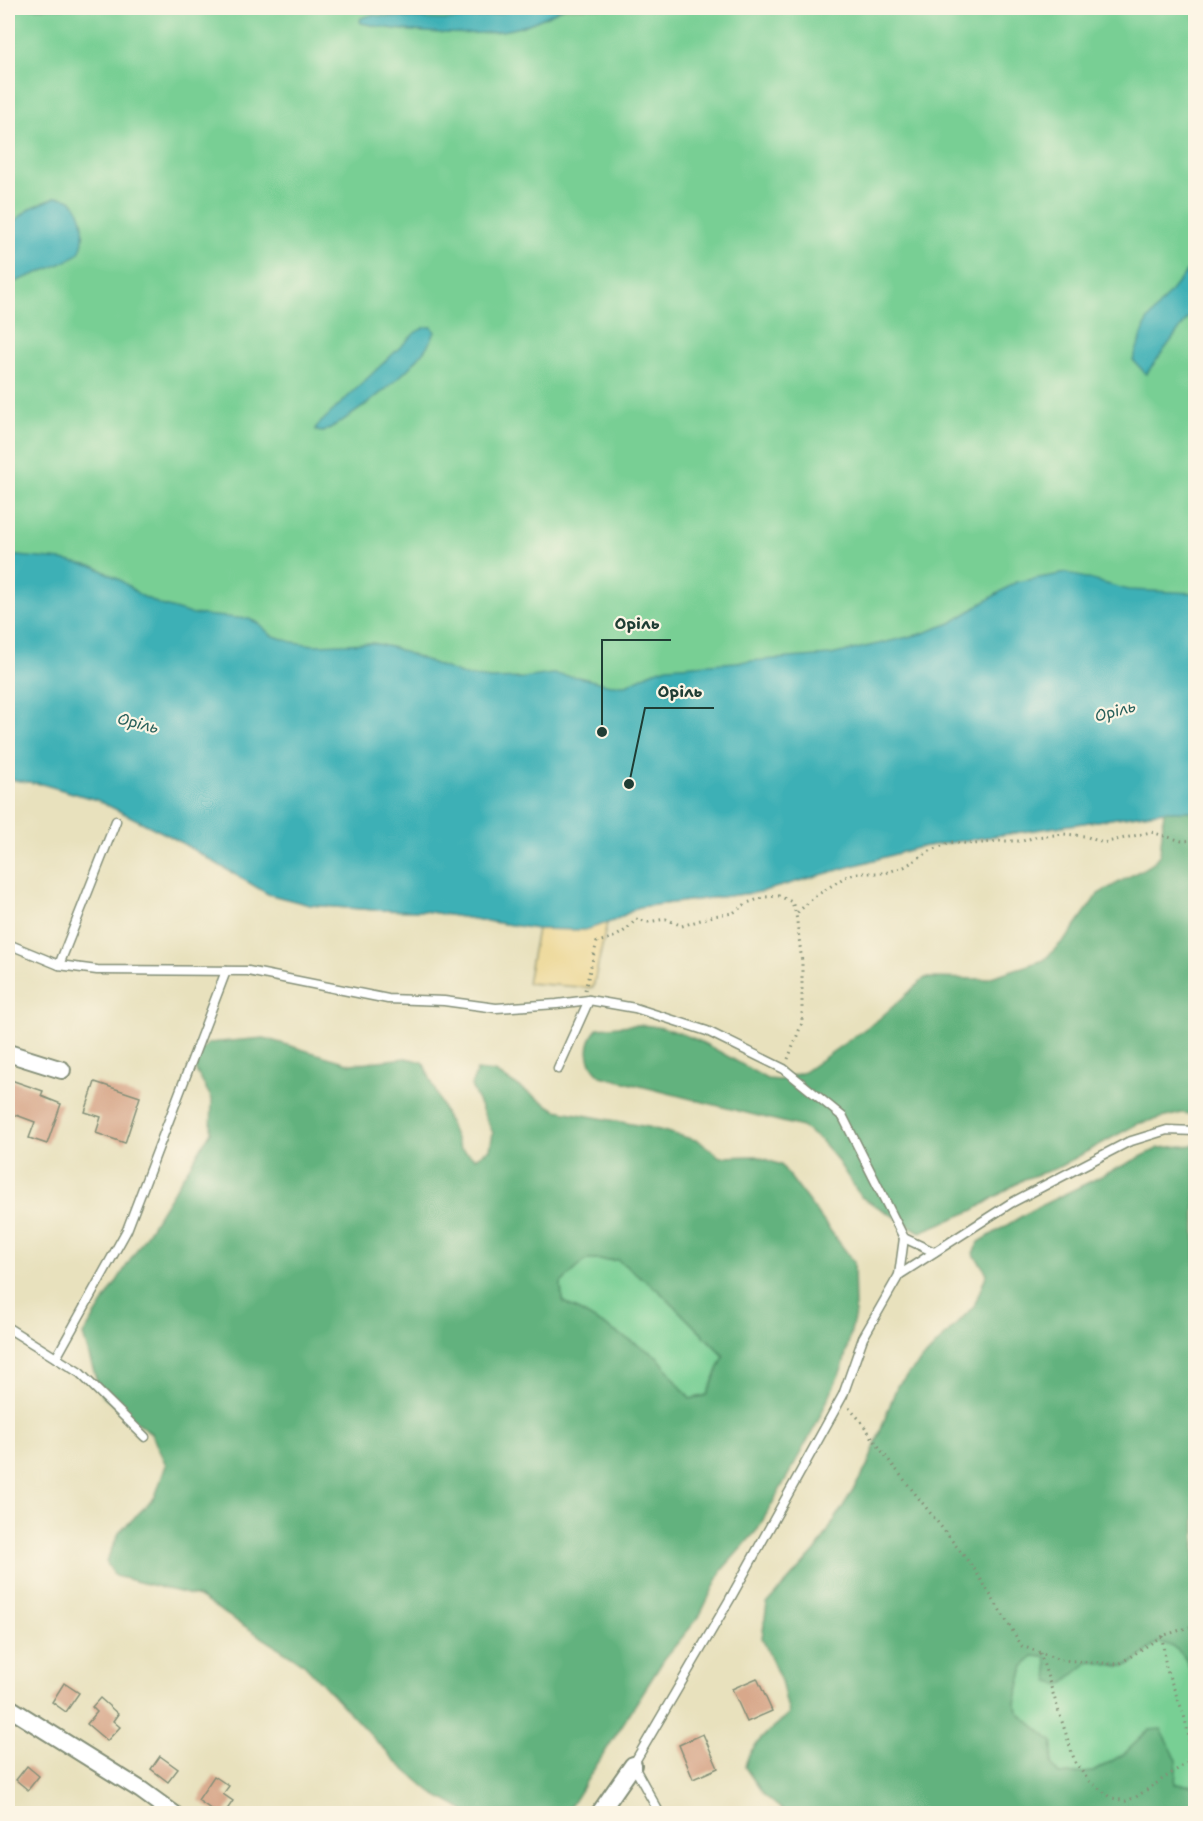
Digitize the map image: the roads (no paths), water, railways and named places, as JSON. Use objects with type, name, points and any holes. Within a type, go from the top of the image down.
[{"type":"street","points":[[8,1053],[62,1070]]},
{"type":"street","points":[[8,1707],[141,1790],[174,1814]]},
{"type":"street","points":[[599,1814],[633,1765]]},
{"type":"lane","points":[[59,965],[116,821]]},
{"type":"lane","points":[[8,944],[59,965],[97,970],[248,971],[388,999],[444,1001],[496,1008],[585,1000],[636,1008],[707,1031],[784,1069],[843,1117],[904,1238],[899,1275],[863,1338],[843,1395],[730,1599],[633,1765],[660,1814]]},
{"type":"lane","points":[[56,1358],[127,1230],[226,971]]},
{"type":"lane","points":[[558,1069],[585,1000]]},
{"type":"lane","points":[[899,1275],[1011,1203],[1128,1142],[1167,1130],[1196,1131]]},
{"type":"lane","points":[[904,1238],[934,1252]]},
{"type":"lane","points":[[8,1328],[80,1373],[145,1437]]},
{"type":"water","points":[[516,8],[563,8],[539,20],[496,32],[415,31],[377,26],[360,21],[361,18],[371,15],[462,19],[498,14]]},
{"type":"water","points":[[56,197],[71,201],[78,209],[83,232],[80,251],[58,265],[8,285],[8,227],[29,209]]},
{"type":"water","points":[[1195,261],[1195,309],[1146,374],[1133,360],[1147,321]]},
{"type":"water","points":[[432,327],[435,332],[428,346],[402,374],[353,414],[323,432],[316,431],[316,427],[416,332]]},
{"type":"water","points":[[8,555],[62,560],[96,567],[120,580],[140,595],[161,605],[191,614],[249,619],[258,623],[271,635],[292,642],[314,645],[373,643],[394,648],[466,676],[491,679],[552,674],[578,677],[610,685],[626,685],[668,667],[831,655],[921,634],[951,623],[1016,582],[1067,573],[1128,590],[1195,593],[1195,811],[1164,811],[920,847],[760,892],[639,907],[613,921],[585,930],[537,929],[424,911],[310,905],[268,894],[172,837],[97,800],[42,784],[8,779]]},
{"type":"place","name":"Орiль","points":[[602,732]]},
{"type":"place","name":"Оріль","points":[[629,784]]}]
